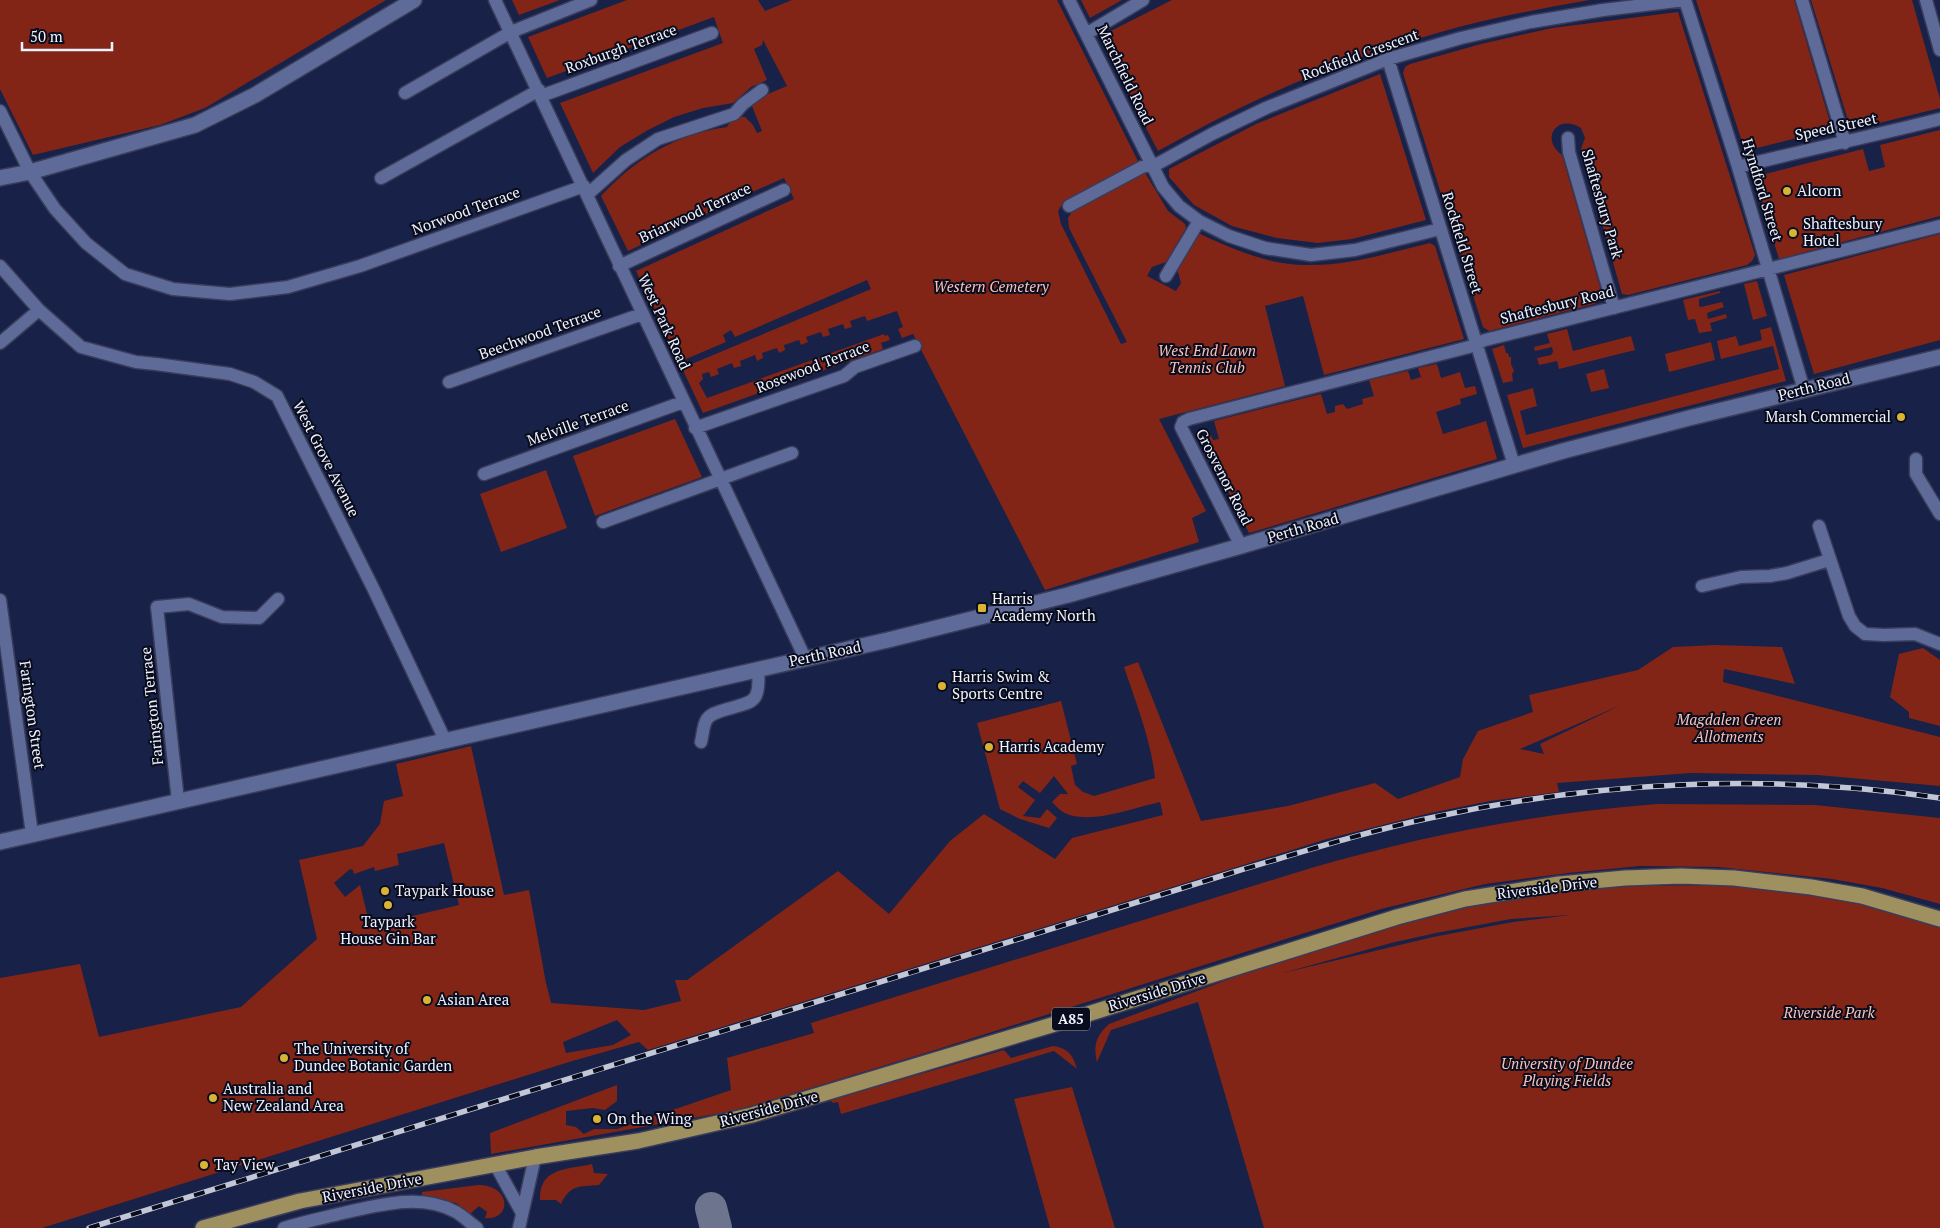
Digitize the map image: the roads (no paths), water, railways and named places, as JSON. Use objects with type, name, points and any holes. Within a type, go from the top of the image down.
[{"type":"main road","name":"Riverside Drive","points":[[203,1228],[300,1201],[495,1164],[638,1141],[752,1115],[1084,1015],[1397,917],[1465,899],[1559,884],[1625,878],[1681,876],[1734,878],[1810,887],[1862,896],[1940,920]]},
{"type":"street","points":[[0,178],[30,172],[194,125],[255,95],[414,0]]},
{"type":"street","name":"West Park Road","points":[[495,0],[512,32],[695,428],[804,658]]},
{"type":"street","points":[[405,93],[512,32],[590,0]]},
{"type":"street","name":"Marchfield Road","points":[[1069,0],[1163,187],[1179,206],[1199,221],[1229,236],[1265,248],[1312,254],[1355,250],[1440,229]]},
{"type":"street","points":[[1086,34],[1143,0]]},
{"type":"street","name":"Rockfield Crescent","points":[[1069,206],[1142,167],[1159,163],[1212,134],[1266,108],[1388,59],[1461,38],[1531,22],[1603,10],[1685,0]]},
{"type":"street","name":"Hyndford Street","points":[[1685,0],[1738,167],[1804,390]]},
{"type":"street","points":[[1802,0],[1845,143]]},
{"type":"street","points":[[1926,0],[1940,50]]},
{"type":"street","name":"Roxburgh Terrace","points":[[381,178],[540,93],[712,33]]},
{"type":"street","name":"Rockfield Street","points":[[1388,59],[1514,466]]},
{"type":"street","points":[[586,190],[658,138],[734,114],[743,104],[762,90]]},
{"type":"street","name":"Norwood Terrace","points":[[0,111],[30,172],[55,209],[86,244],[125,274],[173,289],[230,294],[288,287],[360,266],[586,190]]},
{"type":"street","name":"Speed Street","points":[[1738,167],[1940,119]]},
{"type":"street","name":"Shaftesbury Park","points":[[1568,138],[1569,152],[1614,308]]},
{"type":"street","name":"Briarwood Terrace","points":[[620,266],[784,190]]},
{"type":"street","points":[[1166,276],[1199,221]]},
{"type":"street","name":"Shaftesbury Road","points":[[1183,422],[1614,308],[1940,226]]},
{"type":"street","name":"West Grove Avenue","points":[[0,266],[39,310],[81,347],[136,362],[230,374],[254,382],[277,396],[374,590],[446,742]]},
{"type":"street","points":[[0,343],[39,310]]},
{"type":"street","name":"Beechwood Terrace","points":[[449,382],[642,314]]},
{"type":"street","name":"Rosewood Terrace","points":[[695,428],[844,376],[855,367],[915,346]]},
{"type":"street","name":"Perth Road","points":[[0,842],[888,640],[1068,595],[1563,451],[1689,418],[1940,357]]},
{"type":"street","name":"Melville Terrace","points":[[484,474],[683,402]]},
{"type":"street","name":"Grosvenor Road","points":[[1183,422],[1181,427],[1248,544]]},
{"type":"street","points":[[603,522],[792,452]]},
{"type":"street","points":[[1916,459],[1916,474],[1940,514]]},
{"type":"street","points":[[1819,526],[1849,616],[1855,626],[1865,634],[1884,636],[1915,634],[1940,644]]},
{"type":"street","points":[[1702,586],[1741,577],[1770,576],[1787,573],[1829,560]]},
{"type":"street","name":"Farington Terrace","points":[[178,801],[157,607],[189,604],[222,617],[259,618],[278,599]]},
{"type":"street","name":"Farington Street","points":[[0,600],[32,834]]},
{"type":"street","points":[[701,742],[708,718],[713,713],[749,704],[754,698],[758,691],[760,668]]},
{"type":"street","points":[[519,1228],[522,1223],[522,1213],[535,1157]]},
{"type":"street","points":[[495,1164],[522,1213]]},
{"type":"street","points":[[284,1228],[380,1205],[420,1202],[456,1212],[478,1228]]},
{"type":"railway","points":[[89,1228],[1234,872],[1332,843],[1430,818],[1493,805],[1556,796],[1684,785],[1812,785],[1940,798]]},
{"type":"place","name":"Alcorn","points":[[1787,191]]},
{"type":"place","name":"Shaftesbury Hotel","points":[[1793,233]]},
{"type":"place","name":"Marsh Commercial","points":[[1901,417]]},
{"type":"place","name":"Harris Academy North","points":[[982,608]]},
{"type":"place","name":"Harris Swim & Sports Centre","points":[[942,686]]},
{"type":"place","name":"Harris Academy","points":[[989,747]]},
{"type":"place","name":"Taypark House","points":[[385,891]]},
{"type":"place","name":"Taypark House Gin Bar","points":[[388,905]]},
{"type":"place","name":"Asian Area","points":[[427,1000]]},
{"type":"place","name":"The University of Dundee Botanic Garden","points":[[284,1058]]},
{"type":"place","name":"Australia and New Zealand Area","points":[[213,1098]]},
{"type":"place","name":"On the Wing","points":[[597,1119]]},
{"type":"place","name":"Tay View","points":[[204,1165]]},
{"type":"park label","name":"Western Cemetery","points":[[991,287]]},
{"type":"park label","name":"West End Lawn Tennis Club","points":[[1207,360]]},
{"type":"park label","name":"Magdalen Green Allotments","points":[[1729,728]]},
{"type":"park label","name":"Riverside Park","points":[[1829,1013]]},
{"type":"park label","name":"University of Dundee Playing Fields","points":[[1567,1072]]}]
